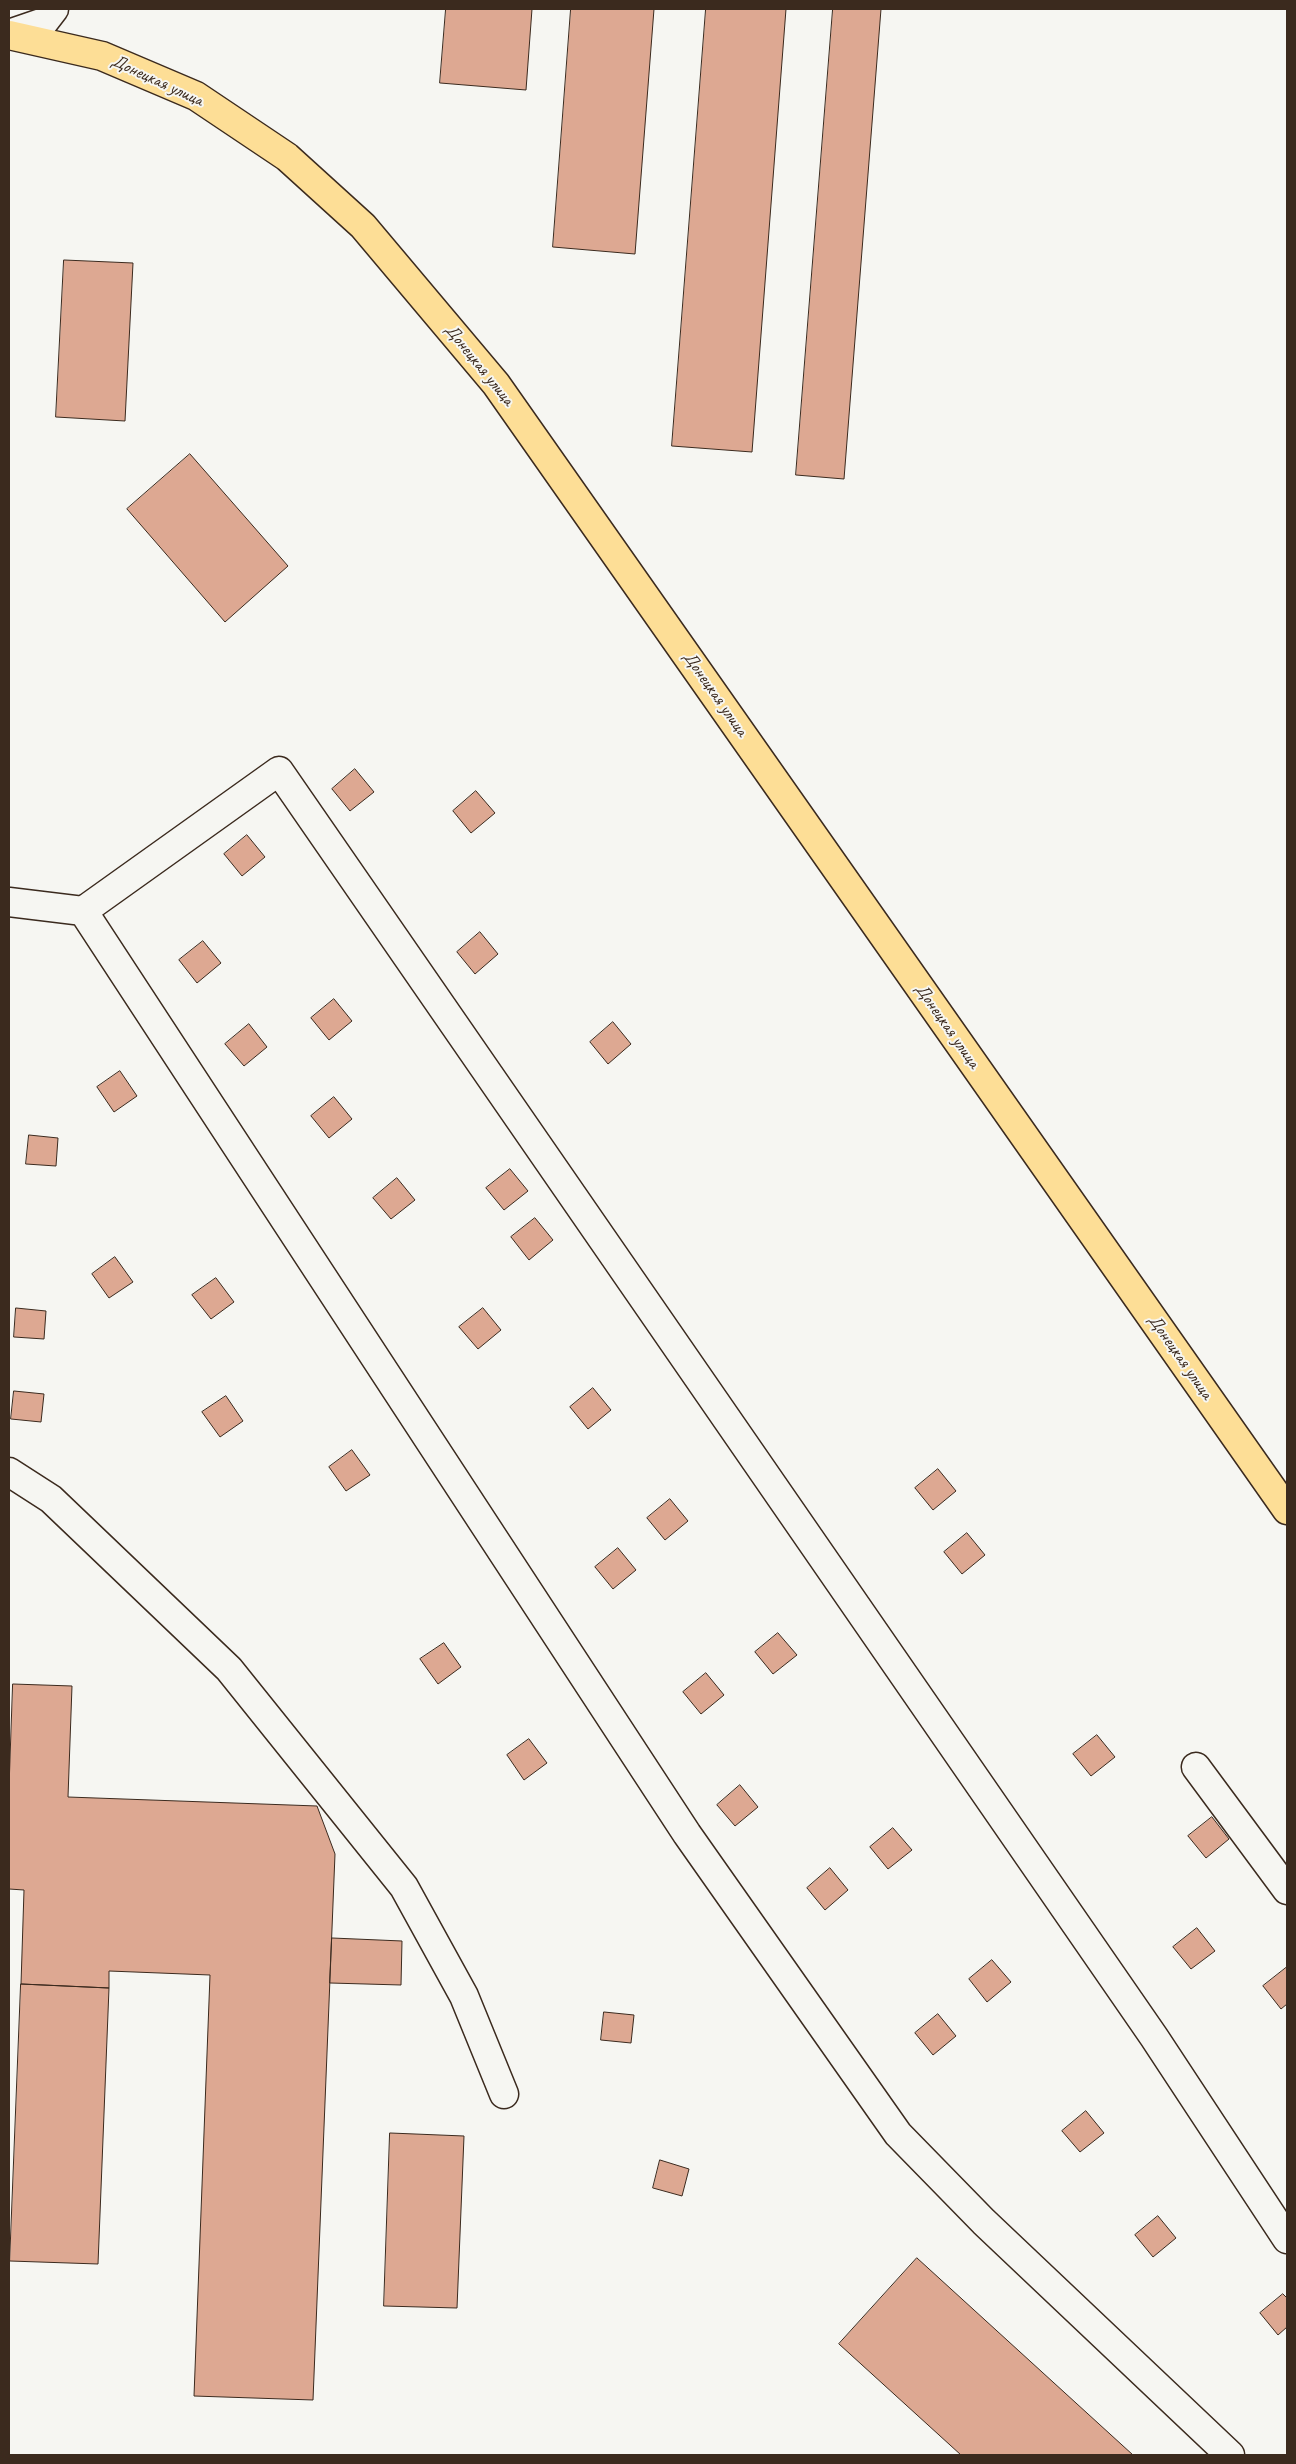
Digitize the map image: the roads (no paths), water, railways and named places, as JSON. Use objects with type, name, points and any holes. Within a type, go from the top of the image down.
[{"type":"main road","name":"Донецкая улица","points":[[9,34],[102,56],[196,96],[287,157],[363,226],[496,384],[1287,1510]]},
{"type":"lane","points":[[9,34],[44,22],[54,9]]},
{"type":"lane","points":[[9,902],[83,911],[279,771],[1148,2029],[1287,2239]]},
{"type":"lane","points":[[83,911],[687,1834],[898,2134],[984,2222],[1230,2455]]},
{"type":"lane","points":[[9,1472],[51,1499],[229,1669],[404,1887],[464,1996],[504,2094]]},
{"type":"lane","points":[[1196,1767],[1287,1890]]}]
